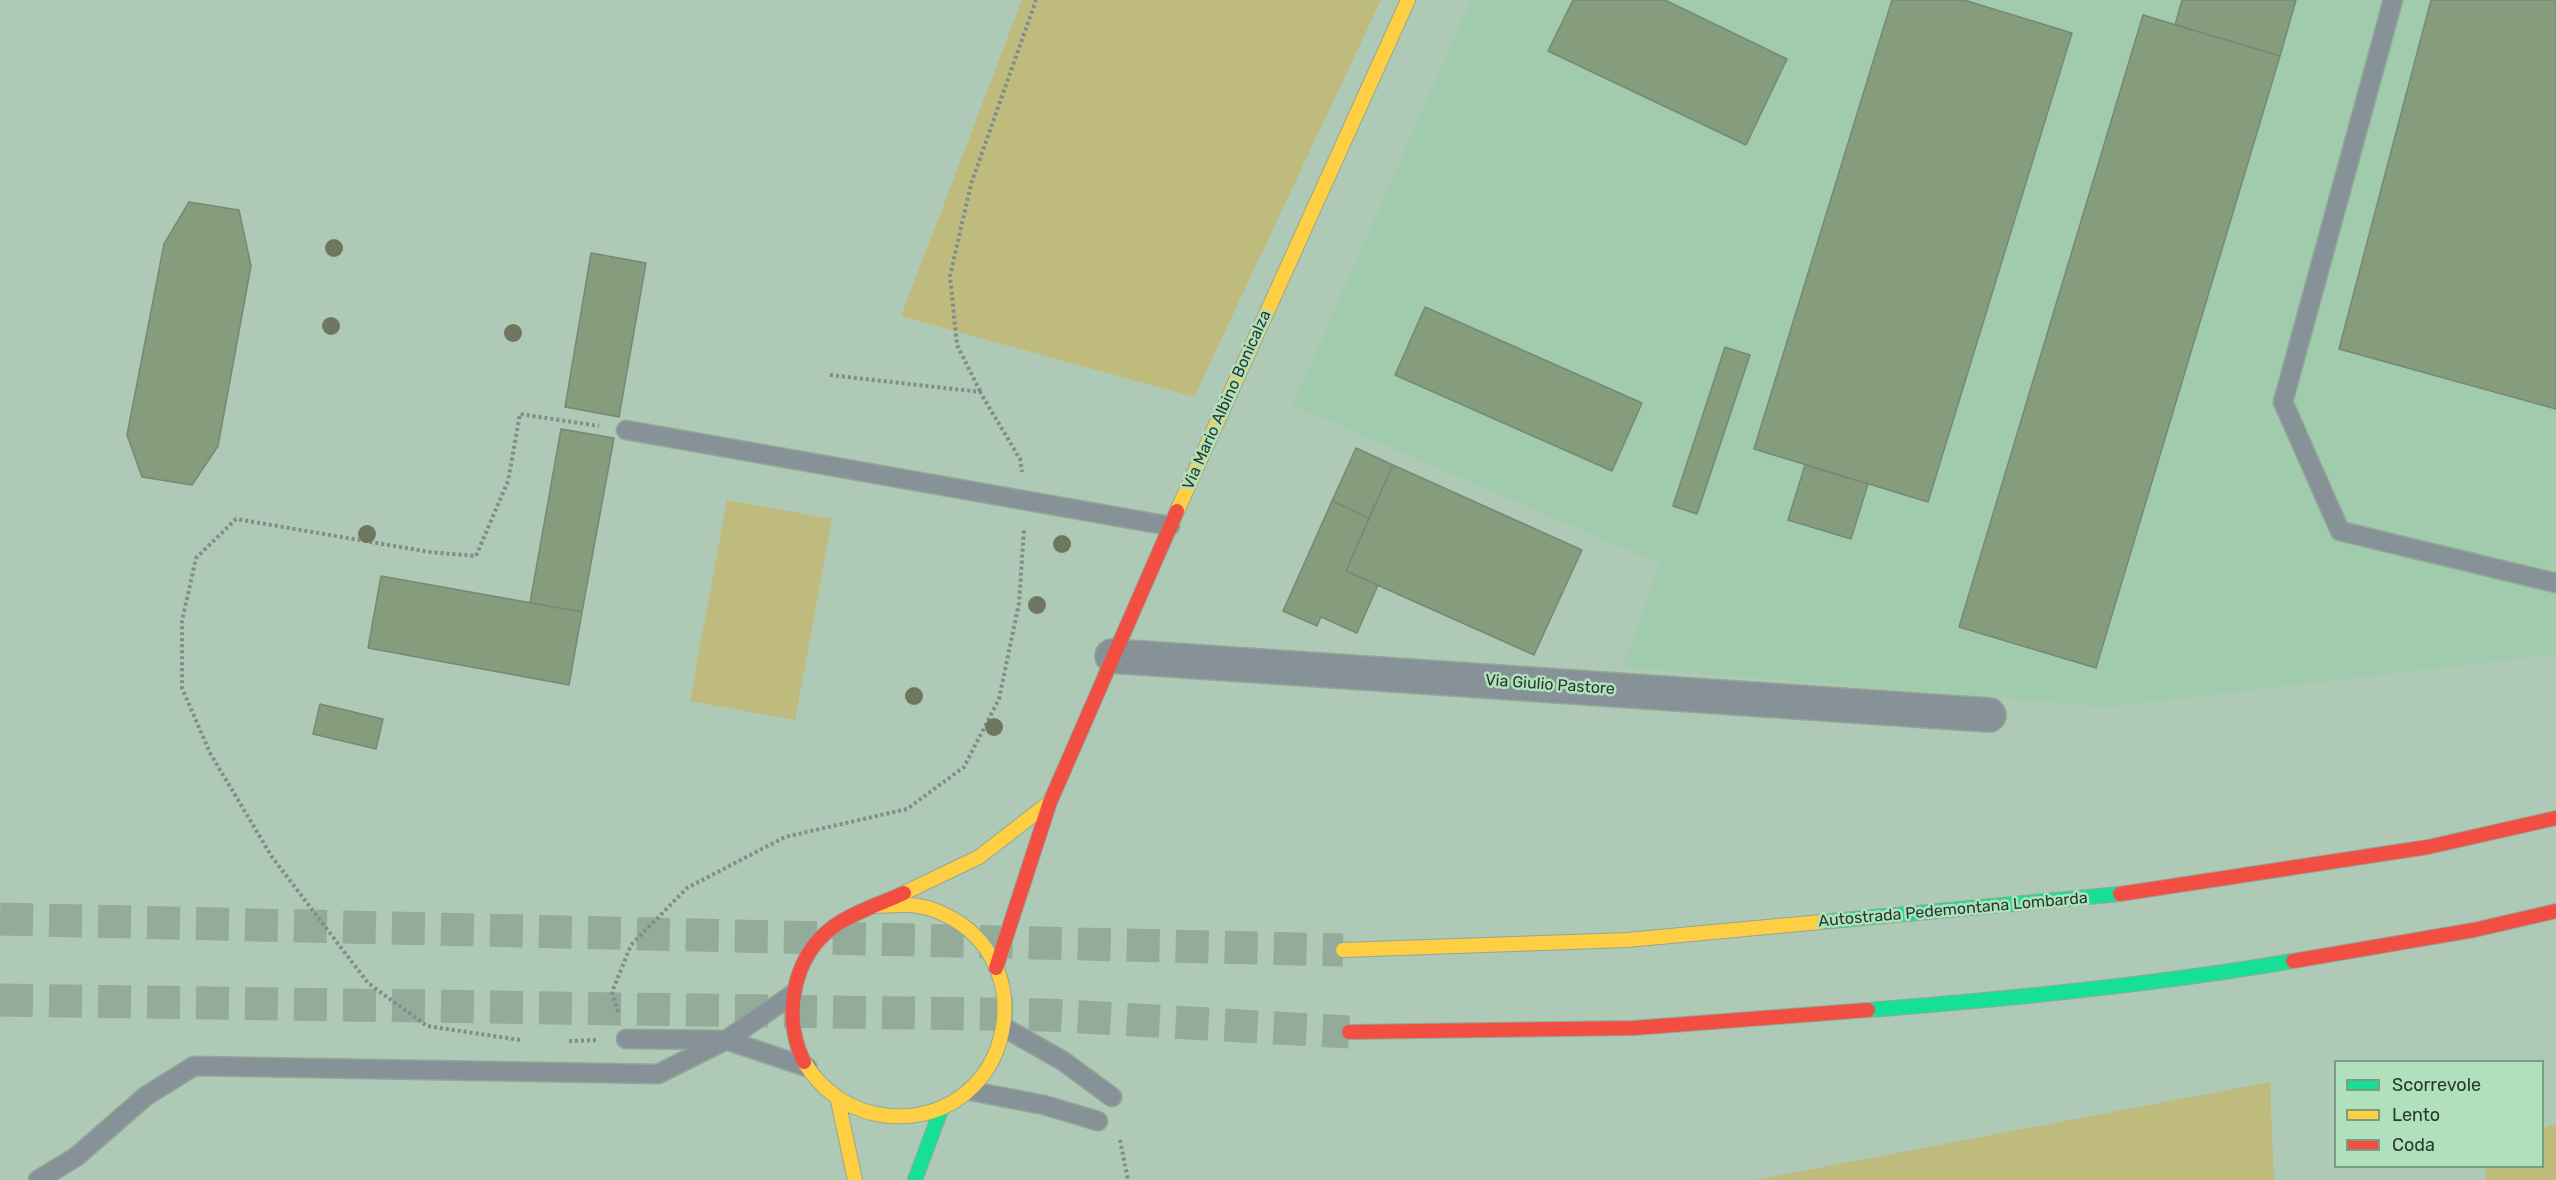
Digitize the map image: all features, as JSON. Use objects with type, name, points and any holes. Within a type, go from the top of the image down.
[{"type":"main road","name":"Via Mario Albino Bonicalza","points":[[996,968],[1050,802],[1112,656],[1408,0]]},
{"type":"main road","name":"Via Mario Albino Bonicalza","points":[[875,906],[905,904],[933,910],[960,923],[981,943],[996,968],[1005,997],[1005,1028],[993,1062],[971,1091],[941,1110],[907,1118],[873,1115],[838,1101],[822,1087],[807,1067],[796,1044],[791,1019],[792,995],[800,969],[812,948],[830,928],[851,915],[973,861],[1050,802]]},
{"type":"main road","name":"Autostrada Pedemontana Lombarda","points":[[1343,950],[1627,940],[2143,892],[2428,847],[2556,818]]},
{"type":"main road","points":[[1349,1032],[1634,1028],[1950,1004],[2211,975],[2474,930],[2556,911]]},
{"type":"main road","points":[[838,1101],[855,1180]]},
{"type":"main road","points":[[915,1180],[941,1110]]},
{"type":"street","name":"Via Giulio Pastore","points":[[1112,656],[1989,715]]},
{"type":"lane","points":[[2393,0],[2283,402],[2340,531],[2556,583]]},
{"type":"lane","points":[[626,430],[1170,526]]},
{"type":"lane","points":[[38,1180],[76,1157],[146,1096],[194,1066],[658,1074],[726,1040],[792,995]]},
{"type":"lane","points":[[1005,1028],[1064,1061],[1112,1097]]},
{"type":"lane","points":[[626,1039],[726,1040],[807,1067]]},
{"type":"lane","points":[[971,1091],[1044,1105],[1098,1121]]},
{"type":"path","points":[[568,1041],[626,1039],[612,993],[631,945],[687,888],[785,837],[907,809],[964,768],[999,699],[1019,603],[1026,501],[1020,459],[980,392],[957,345],[950,276],[971,184],[1036,0]]},
{"type":"path","points":[[830,375],[980,392]]},
{"type":"path","points":[[521,1040],[427,1026],[368,983],[272,857],[210,753],[182,688],[182,621],[196,558],[236,519],[430,552],[476,556],[508,481],[520,414],[626,430]]},
{"type":"path","points":[[1119,1138],[1128,1180]]},
{"type":"shaded area","points":[[1022,0],[1381,0],[1194,397],[901,316]]},
{"type":"shaded area","points":[[1471,0],[2556,0],[2556,654],[2108,707],[1623,667],[1660,564],[1293,405]]},
{"type":"shaded area","points":[[727,500],[832,519],[795,720],[690,701]]},
{"type":"shaded area","points":[[2270,1082],[2274,1180],[1755,1180]]},
{"type":"shaded area","points":[[2556,1124],[2556,1180],[2485,1180],[2487,1168],[2544,1168],[2544,1128]]},
{"type":"building","points":[[1573,0],[1665,0],[1787,59],[1746,145],[1548,51]]},
{"type":"building","points":[[1892,0],[1964,0],[2072,33],[1928,502],[1754,449]]},
{"type":"building","points":[[2182,0],[2296,0],[2280,56],[2175,25]]},
{"type":"building","points":[[2431,0],[2556,0],[2556,409],[2339,349]]},
{"type":"building","points":[[2143,15],[2280,56],[2096,668],[1959,627]]},
{"type":"building","points":[[189,202],[239,210],[251,266],[218,446],[192,485],[142,477],[127,435],[164,244]]},
{"type":"building","points":[[591,253],[646,263],[619,417],[565,407]]},
{"type":"building","points":[[1425,307],[1642,403],[1612,471],[1395,375]]},
{"type":"building","points":[[1725,347],[1750,355],[1697,514],[1673,506]]},
{"type":"building","points":[[561,429],[614,438],[582,612],[530,603]]},
{"type":"building","points":[[1356,448],[1393,465],[1369,518],[1332,501]]},
{"type":"building","points":[[1393,465],[1582,550],[1534,655],[1346,571]]},
{"type":"building","points":[[1805,465],[1868,484],[1851,539],[1788,520]]},
{"type":"building","points":[[1332,501],[1369,518],[1346,571],[1378,585],[1357,633],[1321,617],[1317,626],[1283,611]]},
{"type":"building","points":[[381,576],[582,612],[569,685],[368,648]]},
{"type":"building","points":[[320,704],[383,719],[376,749],[313,734]]},
{"type":"tunnel","points":[[0,919],[1343,950]]},
{"type":"tunnel","points":[[0,1000],[1047,1015],[1349,1032]]},
{"type":"traffic: fast","points":[[1821,922],[2120,894]]},
{"type":"traffic: fast","points":[[1868,1010],[2081,990],[2293,961]]},
{"type":"traffic: fast","points":[[915,1180],[941,1110]]},
{"type":"traffic: slow","points":[[1177,511],[1408,0]]},
{"type":"traffic: slow","points":[[904,893],[979,857],[1050,802]]},
{"type":"traffic: slow","points":[[804,1062],[820,1083],[840,1100],[864,1111],[890,1116],[932,1111],[966,1093],[989,1066],[1002,1032],[1004,996],[993,961],[970,932],[934,910],[912,905],[875,906]]},
{"type":"traffic: slow","points":[[1343,950],[1627,940],[1821,922]]},
{"type":"traffic: slow","points":[[838,1101],[855,1180]]},
{"type":"traffic: jam","points":[[996,968],[1050,802],[1177,511]]},
{"type":"traffic: jam","points":[[2120,894],[2428,847],[2556,818]]},
{"type":"traffic: jam","points":[[804,1062],[793,1027],[793,1008],[800,971],[808,955],[833,927],[858,913],[904,893]]},
{"type":"traffic: jam","points":[[2293,961],[2474,930],[2556,911]]},
{"type":"traffic: jam","points":[[1349,1032],[1634,1028],[1868,1010]]}]
